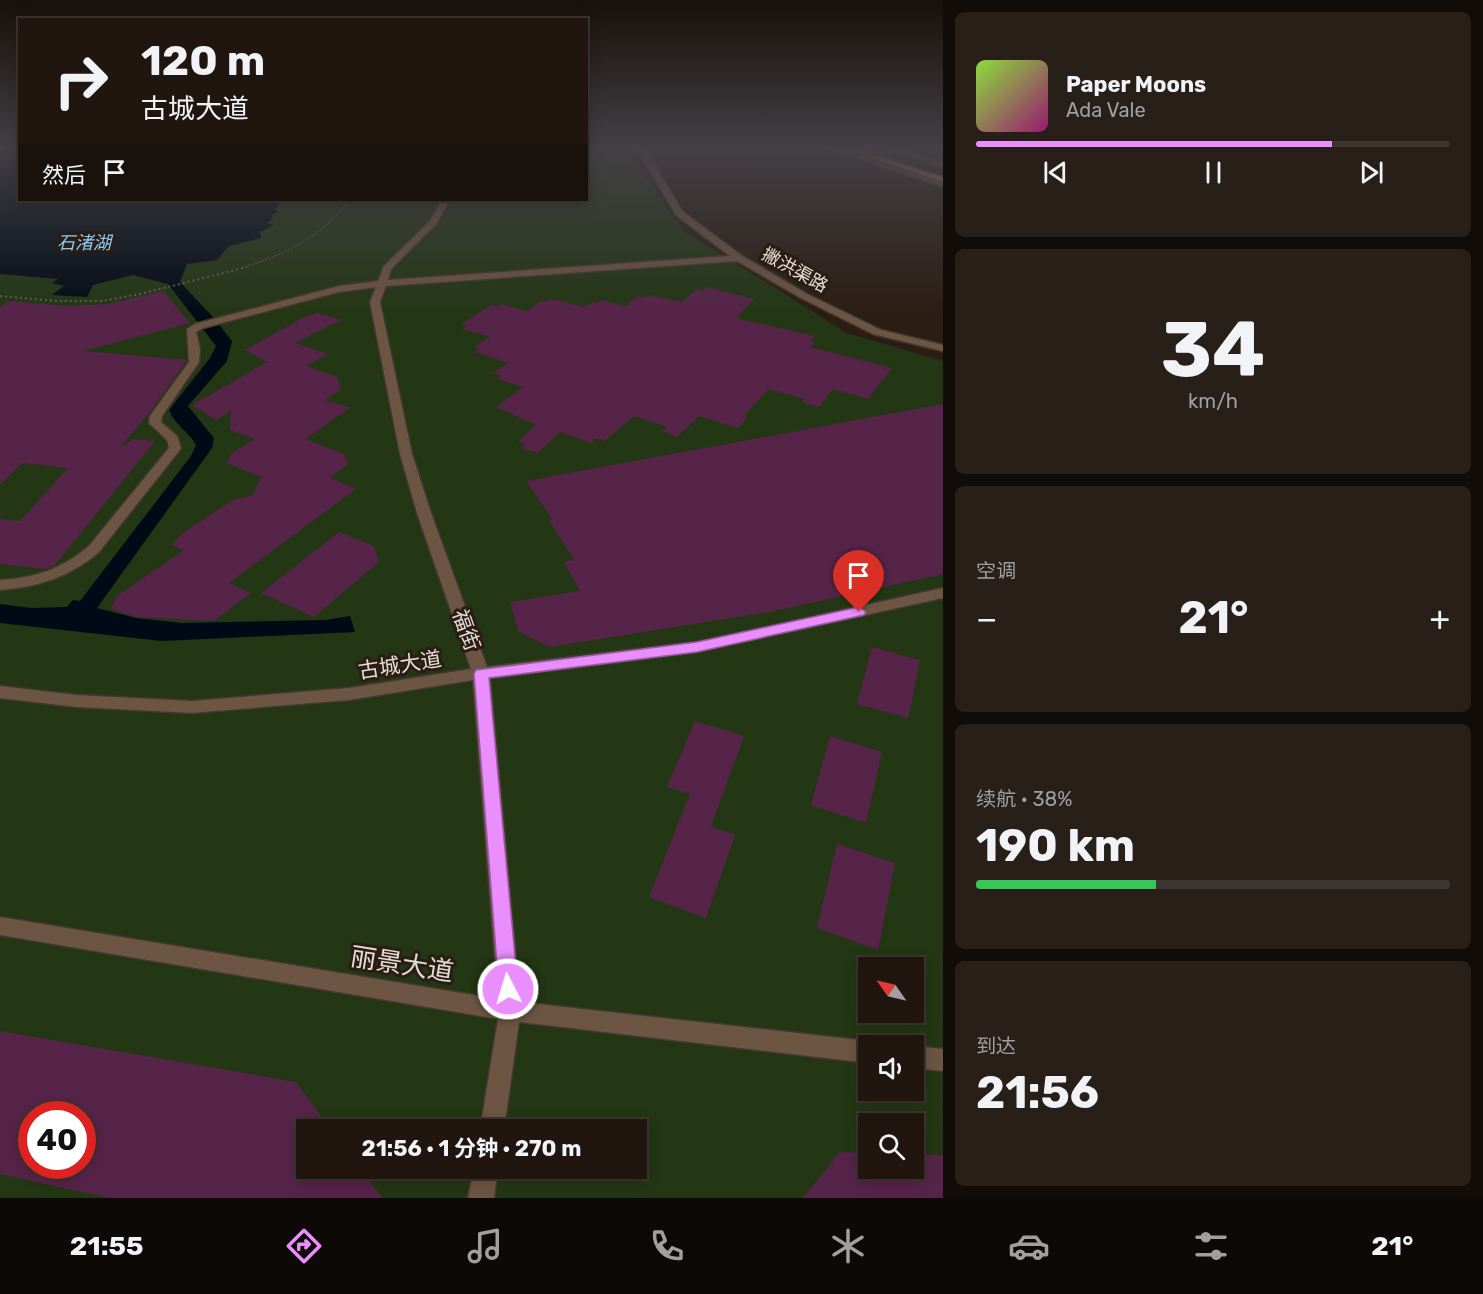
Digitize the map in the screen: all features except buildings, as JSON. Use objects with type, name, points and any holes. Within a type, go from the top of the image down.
[{"type":"street","name":"福街","points":[[444,203],[433,222],[387,268],[375,302],[406,454],[424,513],[481,674],[510,1011],[494,1119]]},
{"type":"street","name":"撇洪渠路","points":[[673,203],[679,213],[740,258],[804,296],[877,332],[943,348]]},
{"type":"street","points":[[0,585],[40,580],[58,575],[78,564],[94,549],[175,448],[173,439],[155,423],[156,416],[194,362],[195,349],[191,331],[199,326],[339,289],[740,258]]},
{"type":"street","name":"古城大道","points":[[0,692],[76,701],[192,707],[349,694],[481,674],[697,647],[943,593]]},
{"type":"street","name":"丽景大道","points":[[0,926],[510,1011],[858,1051]]},
{"type":"street","points":[[924,1058],[943,1060]]},
{"type":"street","points":[[481,1198],[484,1179]]},
{"type":"path","points":[[0,296],[92,302],[123,298],[231,273],[272,258],[303,243],[342,213],[348,203]]},
{"type":"path","points":[[0,301],[5,297]]},
{"type":"green space","points":[[0,203],[664,203],[684,231],[847,333],[943,361],[943,1198],[0,1198]]},
{"type":"water","name":"石渚湖","points":[[0,203],[277,203],[280,205],[274,209],[278,212],[272,215],[273,219],[267,223],[274,225],[260,232],[261,238],[229,246],[217,260],[187,264],[180,282],[232,341],[227,361],[188,406],[214,438],[212,448],[97,608],[136,618],[182,623],[325,620],[350,616],[355,632],[162,641],[0,623],[0,604],[31,608],[67,607],[73,600],[80,601],[191,456],[196,445],[174,420],[169,410],[210,358],[216,346],[168,284],[133,275],[93,285],[87,297],[52,295],[64,286],[52,283],[58,279],[0,274]]},
{"type":"route","points":[[508,989],[481,674],[697,647],[859,612]]}]
